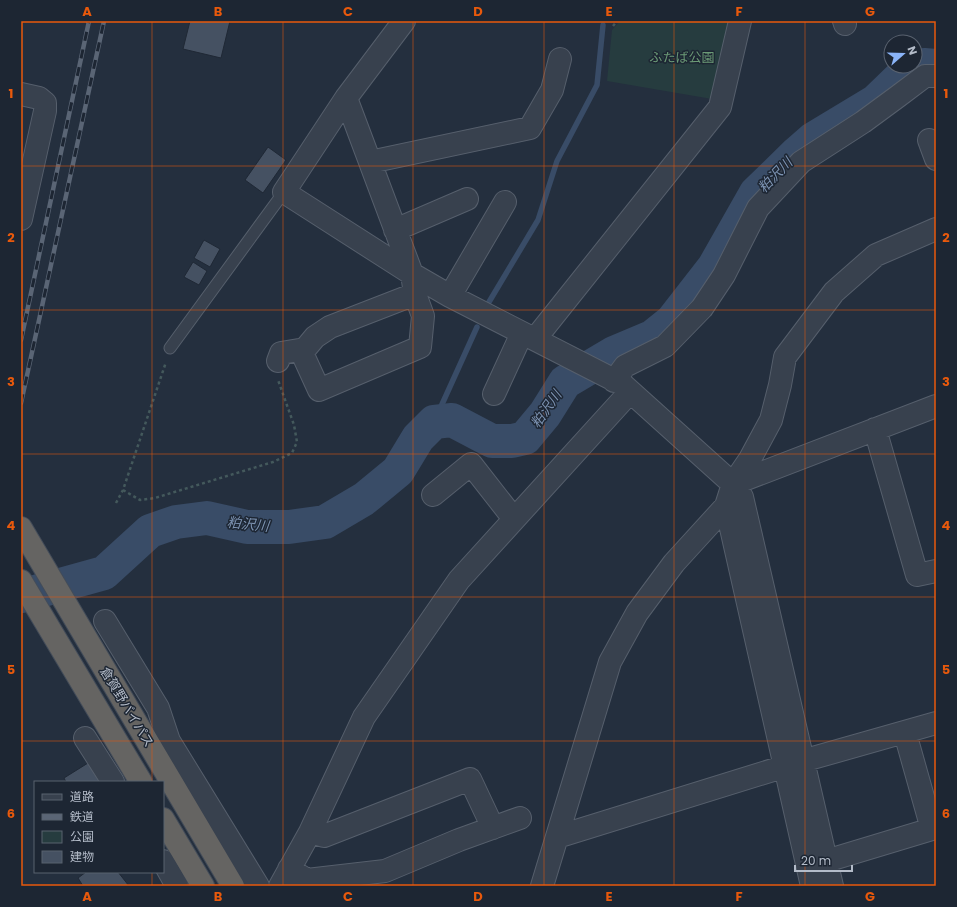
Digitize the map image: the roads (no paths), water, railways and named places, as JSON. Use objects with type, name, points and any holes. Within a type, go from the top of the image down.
[{"type":"highway","name":"倉賀野バイパス","points":[[21,528],[233,886]]},
{"type":"highway","name":"倉賀野バイパス","points":[[21,581],[140,781]]},
{"type":"highway","points":[[164,821],[203,886]]},
{"type":"street","points":[[404,21],[346,98],[284,192],[413,284],[450,296],[622,386],[733,484],[742,497],[793,764],[812,886]]},
{"type":"street","points":[[494,394],[528,336],[720,107],[740,21]]},
{"type":"street","points":[[370,162],[530,128],[552,90],[560,59]]},
{"type":"street","points":[[520,818],[458,840],[385,872],[307,880],[284,878],[310,832],[364,717],[459,580],[514,520],[622,386],[625,366],[665,346],[702,308],[724,275],[758,208],[801,162],[863,122],[925,76],[936,76]]},
{"type":"street","points":[[21,94],[39,98],[45,103],[45,111],[21,219]]},
{"type":"street","points":[[346,98],[396,230],[413,284],[423,316],[420,347],[318,390],[303,355],[305,348],[315,337],[330,327],[413,284]]},
{"type":"street","points":[[396,230],[467,199]]},
{"type":"street","points":[[450,296],[505,202]]},
{"type":"street","points":[[542,886],[610,662],[637,613],[670,569],[726,506],[733,484],[750,460],[771,420],[785,357],[834,292],[876,255],[936,229]]},
{"type":"street","points":[[278,361],[281,353],[305,348]]},
{"type":"street","points":[[733,484],[936,406]]},
{"type":"street","points":[[875,429],[917,575],[936,571]]},
{"type":"street","points":[[433,495],[478,459],[514,520]]},
{"type":"street","points":[[726,506],[793,764],[826,861],[832,886]]},
{"type":"street","points":[[105,621],[158,708],[169,741],[258,886]]},
{"type":"street","points":[[557,837],[793,764],[936,723]]},
{"type":"street","points":[[826,861],[932,829],[905,733]]},
{"type":"street","points":[[85,738],[112,781]]},
{"type":"street","points":[[310,832],[324,836],[470,779],[492,828]]},
{"type":"street","points":[[164,863],[177,886]]},
{"type":"lane","points":[[170,348],[284,192]]},
{"type":"waterway","points":[[489,302],[538,220],[557,161],[597,85],[603,25]]},
{"type":"waterway","name":"粕沢川","points":[[21,596],[104,573],[150,531],[176,522],[207,518],[247,527],[289,527],[325,522],[364,499],[398,471],[418,438],[434,422],[452,420],[492,441],[512,441],[525,438],[545,414],[565,382],[614,353],[652,337],[672,321],[714,267],[756,193],[797,153],[813,139],[876,101],[907,71],[924,65],[936,66]]},
{"type":"waterway","points":[[434,422],[477,327]]},
{"type":"railway","points":[[21,340],[89,21]]},
{"type":"railway","points":[[21,403],[104,21]]},
{"type":"park label","name":"ふたば公園","points":[[682,57]]}]
